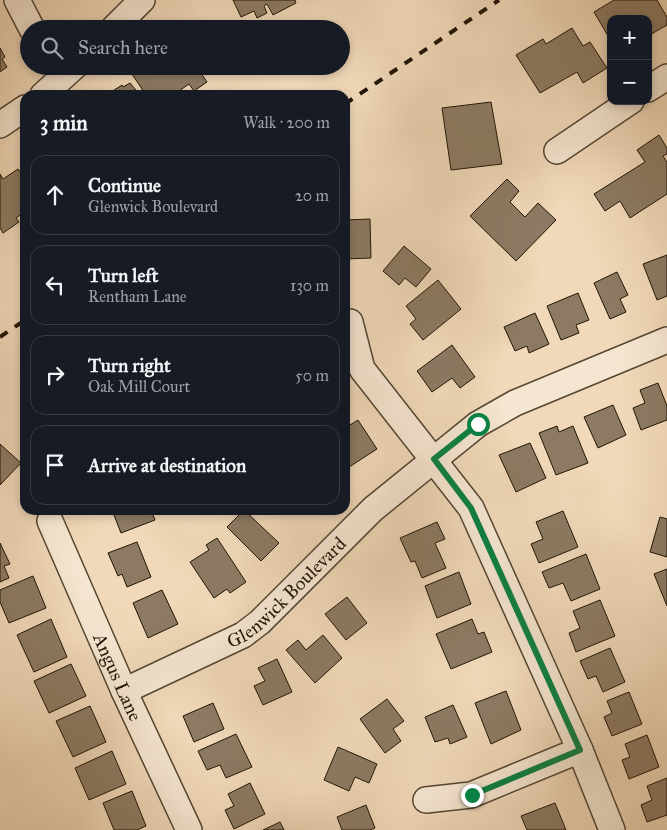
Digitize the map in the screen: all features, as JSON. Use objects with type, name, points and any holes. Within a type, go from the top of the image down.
[{"type":"street","points":[[17,0],[27,20]]},
{"type":"street","points":[[122,20],[142,0]]},
{"type":"street","points":[[48,90],[62,75]]},
{"type":"street","points":[[652,86],[667,77]]},
{"type":"street","points":[[557,151],[624,105]]},
{"type":"street","points":[[0,126],[20,112]]},
{"type":"street","points":[[350,322],[362,369],[471,508],[580,750],[612,830]]},
{"type":"street","name":"Glenwick Boulevard","points":[[124,692],[243,635],[260,622],[373,509],[478,424],[506,408],[667,340]]},
{"type":"street","name":"Angus Lane","points":[[50,521],[124,692],[189,830]]},
{"type":"street","points":[[426,800],[472,795],[580,750]]},
{"type":"building","points":[[233,0],[295,0],[296,3],[273,15],[267,4],[264,6],[267,13],[257,18],[254,11],[241,17]]},
{"type":"building","points":[[614,0],[657,0],[667,17],[667,25],[652,34],[652,15],[607,15],[607,34],[594,12]]},
{"type":"building","points":[[572,28],[583,46],[590,42],[607,68],[583,83],[577,72],[540,93],[516,55],[543,39],[546,44]]},
{"type":"building","points":[[0,48],[5,57],[2,59],[7,67],[0,72]]},
{"type":"building","points":[[133,75],[202,75],[207,82],[195,90],[189,84],[180,90],[143,90]]},
{"type":"building","points":[[130,83],[136,90],[114,90],[122,85],[123,87]]},
{"type":"building","points":[[491,102],[502,164],[451,170],[442,108]]},
{"type":"building","points":[[659,135],[667,148],[667,154],[663,156],[667,162],[667,194],[630,218],[620,201],[605,211],[594,194],[645,162],[637,150]]},
{"type":"building","points":[[18,169],[20,172],[20,215],[16,218],[19,222],[3,233],[0,228],[0,174],[3,179]]},
{"type":"building","points":[[507,179],[519,191],[510,202],[525,217],[538,203],[556,220],[516,261],[470,216]]},
{"type":"building","points":[[370,219],[371,258],[350,259],[350,220]]},
{"type":"building","points":[[404,246],[431,269],[416,287],[405,278],[399,285],[383,271]]},
{"type":"building","points":[[667,255],[667,296],[657,300],[643,264]]},
{"type":"building","points":[[617,272],[628,295],[620,299],[626,312],[610,319],[594,283]]},
{"type":"building","points":[[438,280],[461,309],[423,340],[410,324],[416,319],[406,306]]},
{"type":"building","points":[[578,293],[589,320],[576,325],[579,333],[561,340],[547,306]]},
{"type":"building","points":[[535,313],[549,344],[529,353],[527,346],[515,351],[504,327]]},
{"type":"building","points":[[452,345],[475,377],[460,388],[452,378],[432,392],[417,371]]},
{"type":"building","points":[[658,383],[667,406],[667,420],[641,430],[633,408],[645,403],[640,390]]},
{"type":"building","points":[[613,405],[626,435],[598,448],[584,417]]},
{"type":"building","points":[[358,420],[377,449],[350,466],[350,425]]},
{"type":"building","points":[[557,426],[559,432],[573,426],[588,463],[556,475],[539,433]]},
{"type":"building","points":[[530,443],[546,478],[516,492],[499,455]]},
{"type":"building","points":[[0,444],[20,464],[0,485]]},
{"type":"building","points":[[563,511],[578,547],[539,563],[531,544],[543,539],[536,522]]},
{"type":"building","points":[[114,515],[153,515],[155,520],[121,533]]},
{"type":"building","points":[[239,515],[249,515],[279,543],[261,561],[227,527]]},
{"type":"building","points":[[660,517],[667,519],[667,557],[650,552]]},
{"type":"building","points":[[437,522],[445,539],[435,543],[446,568],[422,578],[415,561],[411,562],[400,538]]},
{"type":"building","points":[[217,538],[246,582],[230,593],[227,589],[214,598],[190,562],[209,550],[206,545]]},
{"type":"building","points":[[137,542],[151,577],[127,587],[122,574],[118,576],[108,553]]},
{"type":"building","points":[[0,543],[10,564],[4,566],[9,578],[0,582]]},
{"type":"building","points":[[586,554],[600,589],[571,601],[563,583],[549,588],[542,572]]},
{"type":"building","points":[[667,569],[667,606],[654,574]]},
{"type":"building","points":[[459,572],[471,604],[437,618],[425,586]]},
{"type":"building","points":[[33,576],[46,608],[9,623],[0,602],[0,590]]},
{"type":"building","points":[[162,590],[178,624],[148,638],[133,603]]},
{"type":"building","points":[[347,597],[367,623],[346,640],[325,614]]},
{"type":"building","points":[[600,600],[615,636],[576,652],[569,633],[580,628],[573,611]]},
{"type":"building","points":[[51,619],[67,657],[34,672],[17,635]]},
{"type":"building","points":[[472,619],[478,634],[484,632],[492,652],[451,669],[436,634]]},
{"type":"building","points":[[323,635],[342,658],[315,683],[286,650],[298,640],[306,650]]},
{"type":"building","points":[[610,648],[625,682],[603,692],[596,676],[588,679],[580,661]]},
{"type":"building","points":[[277,659],[292,692],[263,705],[254,686],[265,681],[258,668]]},
{"type":"building","points":[[71,664],[86,696],[49,713],[34,681]]},
{"type":"building","points":[[506,691],[521,730],[491,744],[475,703]]},
{"type":"building","points":[[629,692],[642,724],[612,736],[604,717],[612,713],[607,701]]},
{"type":"building","points":[[387,699],[404,721],[393,729],[401,741],[385,753],[360,719]]},
{"type":"building","points":[[213,703],[224,729],[194,742],[183,716]]},
{"type":"building","points":[[453,705],[467,737],[450,744],[448,738],[435,742],[425,717]]},
{"type":"building","points":[[90,706],[106,742],[73,757],[56,721]]},
{"type":"building","points":[[236,734],[252,767],[226,778],[220,765],[207,770],[198,751]]},
{"type":"building","points":[[647,735],[659,767],[629,779],[622,760],[630,757],[625,744]]},
{"type":"building","points":[[338,747],[377,764],[369,783],[355,777],[349,791],[324,780]]},
{"type":"building","points":[[112,751],[126,784],[89,800],[75,768]]},
{"type":"building","points":[[667,778],[667,815],[647,822],[641,805],[652,800],[647,786]]},
{"type":"building","points":[[250,783],[265,814],[234,829],[225,810],[234,806],[228,794]]},
{"type":"building","points":[[132,791],[146,826],[137,830],[114,830],[103,803]]},
{"type":"building","points":[[555,803],[566,830],[527,830],[521,816]]},
{"type":"building","points":[[366,805],[375,828],[370,830],[342,830],[337,817]]},
{"type":"building","points":[[280,822],[284,830],[263,830]]},
{"type":"railway","points":[[350,101],[499,0]]},
{"type":"railway","points":[[0,337],[20,323]]},
{"type":"route","points":[[472,795],[580,750],[490,554],[471,508],[464,496],[434,459],[478,424]]}]
